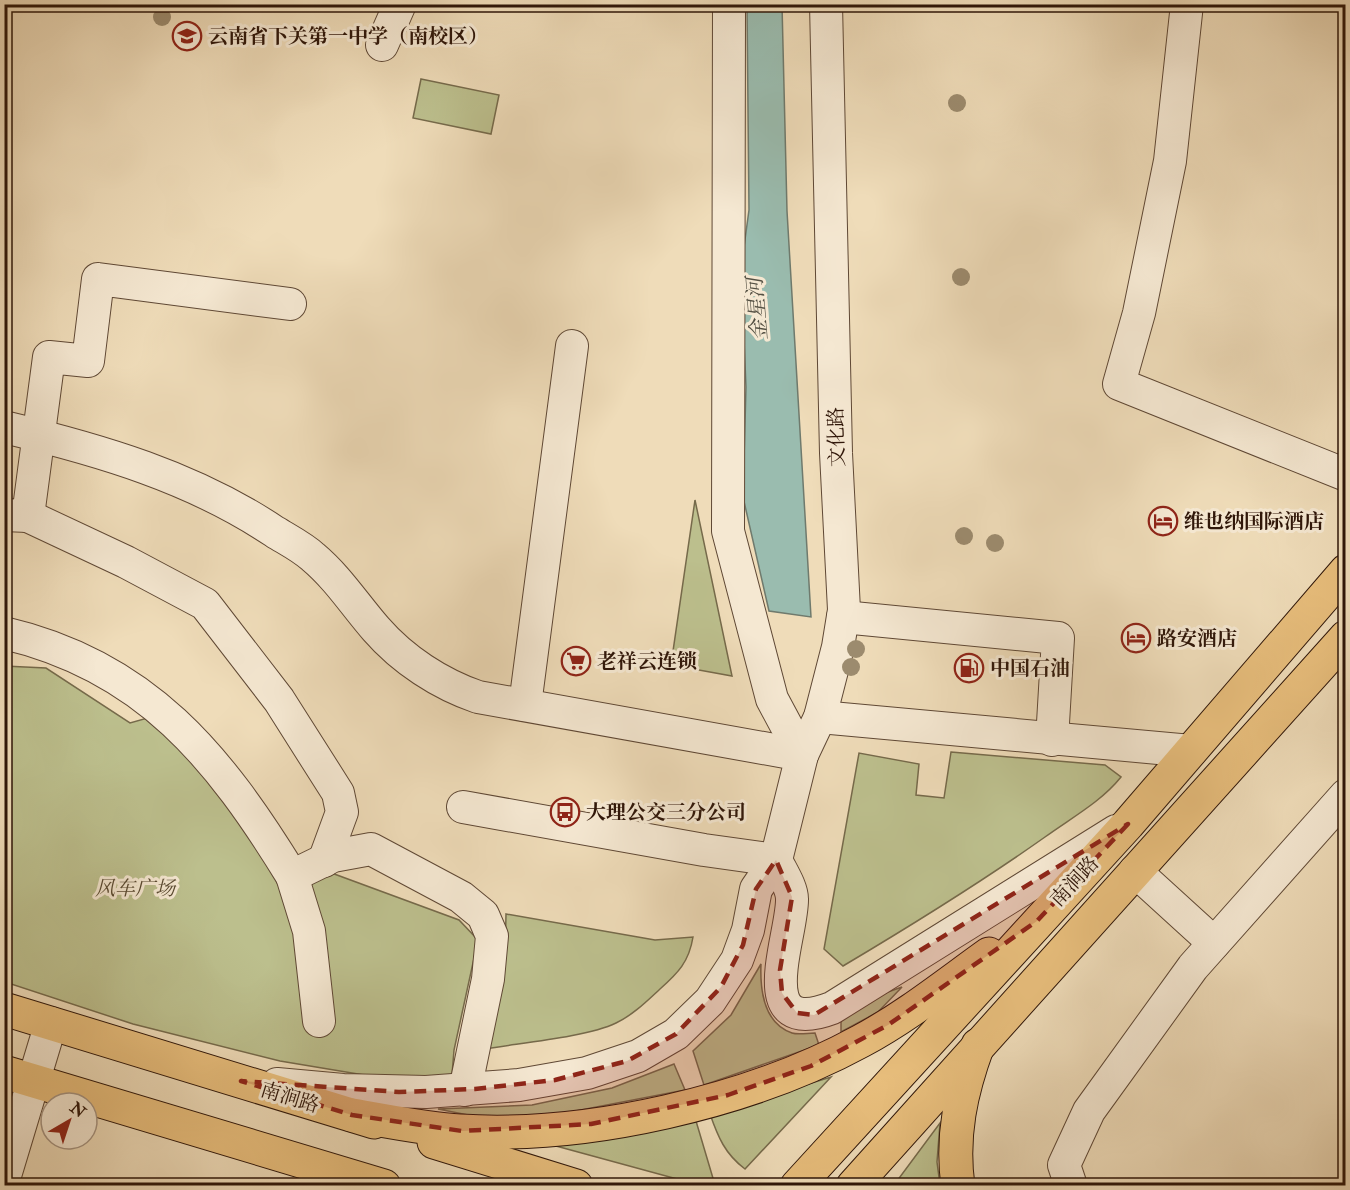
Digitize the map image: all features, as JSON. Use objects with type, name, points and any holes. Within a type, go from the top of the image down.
[{"type":"main road","name":"南涧路","points":[[797,1185],[1128,824],[1346,571]]},
{"type":"main road","name":"南涧路","points":[[853,1185],[1346,638]]},
{"type":"main road","points":[[352,1115],[447,1130],[498,1132],[617,1120],[719,1098],[802,1070],[863,1040],[1037,921]]},
{"type":"main road","name":"南涧路","points":[[4,1009],[576,1185]]},
{"type":"main road","points":[[958,1185],[957,1124],[968,1071],[978,1044]]},
{"type":"main road","points":[[19,1076],[377,1184]]},
{"type":"street","points":[[382,45],[400,4]]},
{"type":"street","points":[[729,4],[728,531],[772,699],[802,755]]},
{"type":"street","name":"文化路","points":[[241,1081],[354,1090],[465,1090],[537,1083],[587,1073],[638,1056],[676,1034],[710,1001],[730,974],[745,938],[756,890],[776,860],[802,755],[820,717],[838,647],[843,617],[843,558],[833,372],[826,4]]},
{"type":"street","points":[[1187,4],[1170,161],[1139,313],[1114,386],[1346,475]]},
{"type":"street","points":[[290,304],[98,279],[88,361],[49,357],[37,435],[16,516],[126,562],[205,604],[279,700],[338,793],[342,812],[324,861]]},
{"type":"street","points":[[525,705],[572,346]]},
{"type":"street","points":[[4,427],[124,458],[176,478],[248,513],[312,556],[342,586],[377,631],[414,663],[455,689],[525,705],[802,755]]},
{"type":"street","points":[[843,617],[1058,638],[1052,740]]},
{"type":"street","points":[[4,633],[28,638],[86,660],[134,688],[184,729],[230,783],[292,876],[309,931],[320,1021]]},
{"type":"street","points":[[820,717],[1191,751]]},
{"type":"street","points":[[1071,1185],[1064,1165],[1089,1111],[1193,967],[1346,795]]},
{"type":"street","points":[[463,807],[704,850],[776,860],[792,897],[780,970],[782,993],[790,1007],[797,1012],[814,1015],[832,1008],[1128,824]]},
{"type":"street","points":[[292,876],[333,856],[372,849],[461,897],[483,915],[492,936],[488,979],[465,1090]]},
{"type":"street","points":[[1135,871],[1214,943]]},
{"type":"street","points":[[4,1179],[19,1076],[51,1023]]},
{"type":"highlighted area","points":[[1128,824],[1037,921],[888,1025],[811,1066],[728,1095],[591,1124],[462,1131],[352,1115],[241,1081],[399,1092],[475,1089],[555,1080],[627,1061],[676,1034],[721,987],[743,945],[756,889],[776,860],[792,897],[780,970],[782,993],[797,1013],[814,1015]]},
{"type":"green space","points":[[421,79],[499,95],[491,134],[413,118]]},
{"type":"green space","points":[[695,500],[732,676],[671,665]]},
{"type":"green space","name":"风车广场","points":[[4,666],[46,668],[130,723],[158,715],[259,839],[318,868],[459,920],[478,940],[454,1050],[452,1075],[388,1079],[280,1061],[133,1024],[5,982]]},
{"type":"green space","points":[[951,752],[1105,765],[1121,777],[1095,802],[1020,854],[843,966],[824,949],[859,753],[919,764],[916,795],[944,798]]},
{"type":"green space","points":[[506,914],[655,940],[693,937],[686,960],[677,972],[645,1003],[622,1020],[603,1028],[571,1036],[485,1049],[505,959]]},
{"type":"green space","points":[[761,964],[761,984],[769,1013],[782,1028],[792,1033],[815,1033],[819,1045],[704,1085],[693,1051],[731,1015]]},
{"type":"green space","points":[[902,987],[878,1012],[841,1032],[841,1018],[885,993]]},
{"type":"green space","points":[[674,1064],[685,1090],[560,1114],[493,1120],[438,1109],[532,1105],[612,1088]]},
{"type":"green space","points":[[831,1077],[745,1169],[727,1151],[719,1138],[710,1114]]},
{"type":"green space","points":[[696,1121],[715,1185],[699,1185],[556,1146]]},
{"type":"green space","points":[[940,1123],[937,1162],[940,1185],[894,1185]]},
{"type":"water","name":"金星河","points":[[747,5],[782,5],[787,211],[811,617],[769,611],[743,497],[746,387],[741,269],[749,210]]},
{"type":"place","name":"云南省下关第一中学（南校区）","points":[[187,36]]},
{"type":"place","name":"维也纳国际酒店","points":[[1163,521]]},
{"type":"place","name":"路安酒店","points":[[1136,638]]},
{"type":"place","name":"老祥云连锁","points":[[576,661]]},
{"type":"place","name":"中国石油","points":[[969,668]]},
{"type":"place","name":"大理公交三分公司","points":[[565,812]]}]
